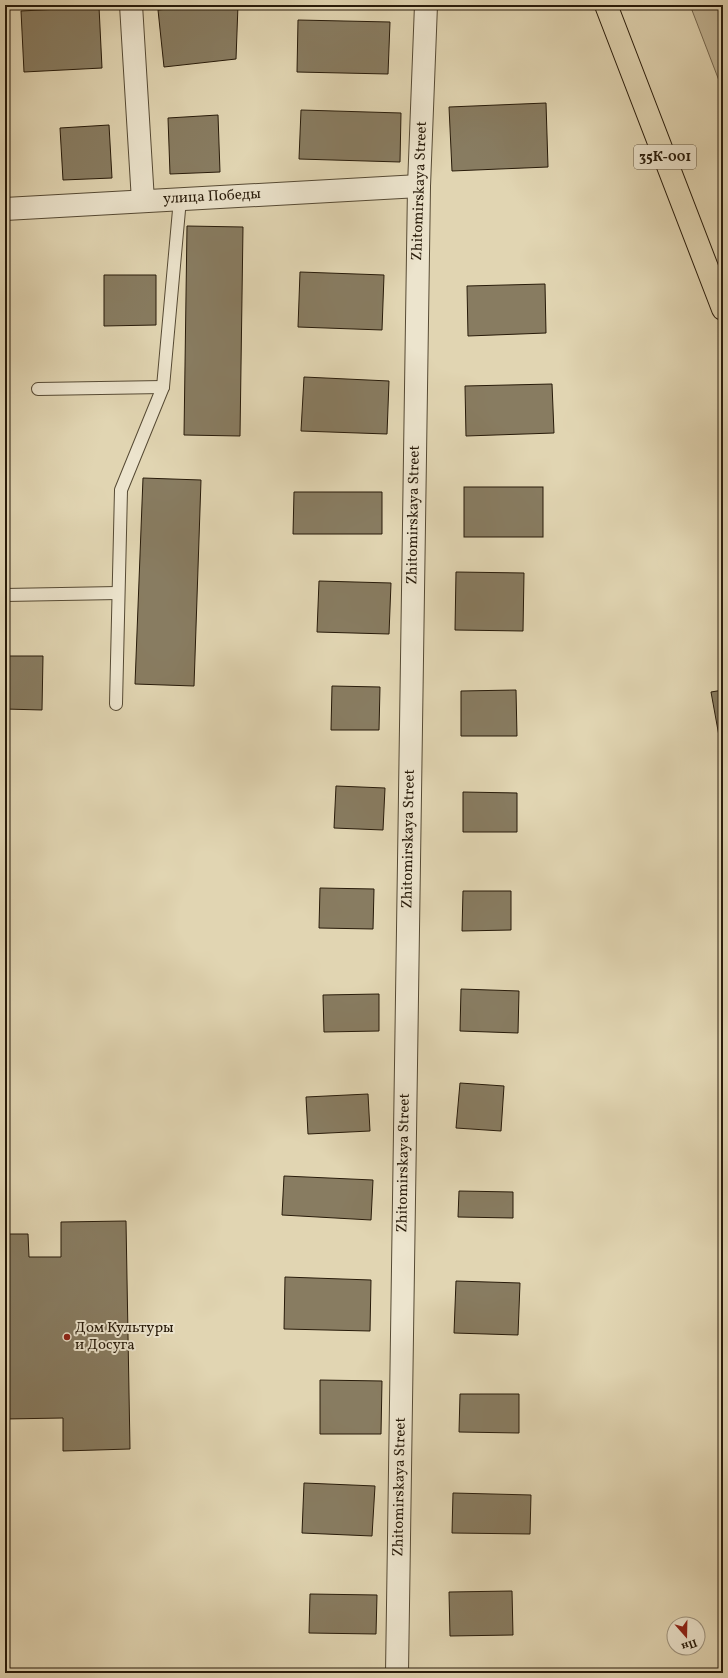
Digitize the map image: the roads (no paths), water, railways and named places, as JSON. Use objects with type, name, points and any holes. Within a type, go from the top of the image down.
[{"type":"highway","name":"35К-001","points":[[606,5],[723,309]]},
{"type":"street","points":[[131,5],[143,201]]},
{"type":"street","name":"Zhitomirskaya Street","points":[[397,1673],[419,186],[426,5]]},
{"type":"street","name":"улица Победы","points":[[5,209],[419,186]]},
{"type":"lane","points":[[116,704],[121,490],[163,387],[180,199]]},
{"type":"lane","points":[[38,388],[163,387]]},
{"type":"lane","points":[[5,595],[118,594]]},
{"type":"place","name":"Дом Культуры и Досуга","points":[[67,1337]]}]
